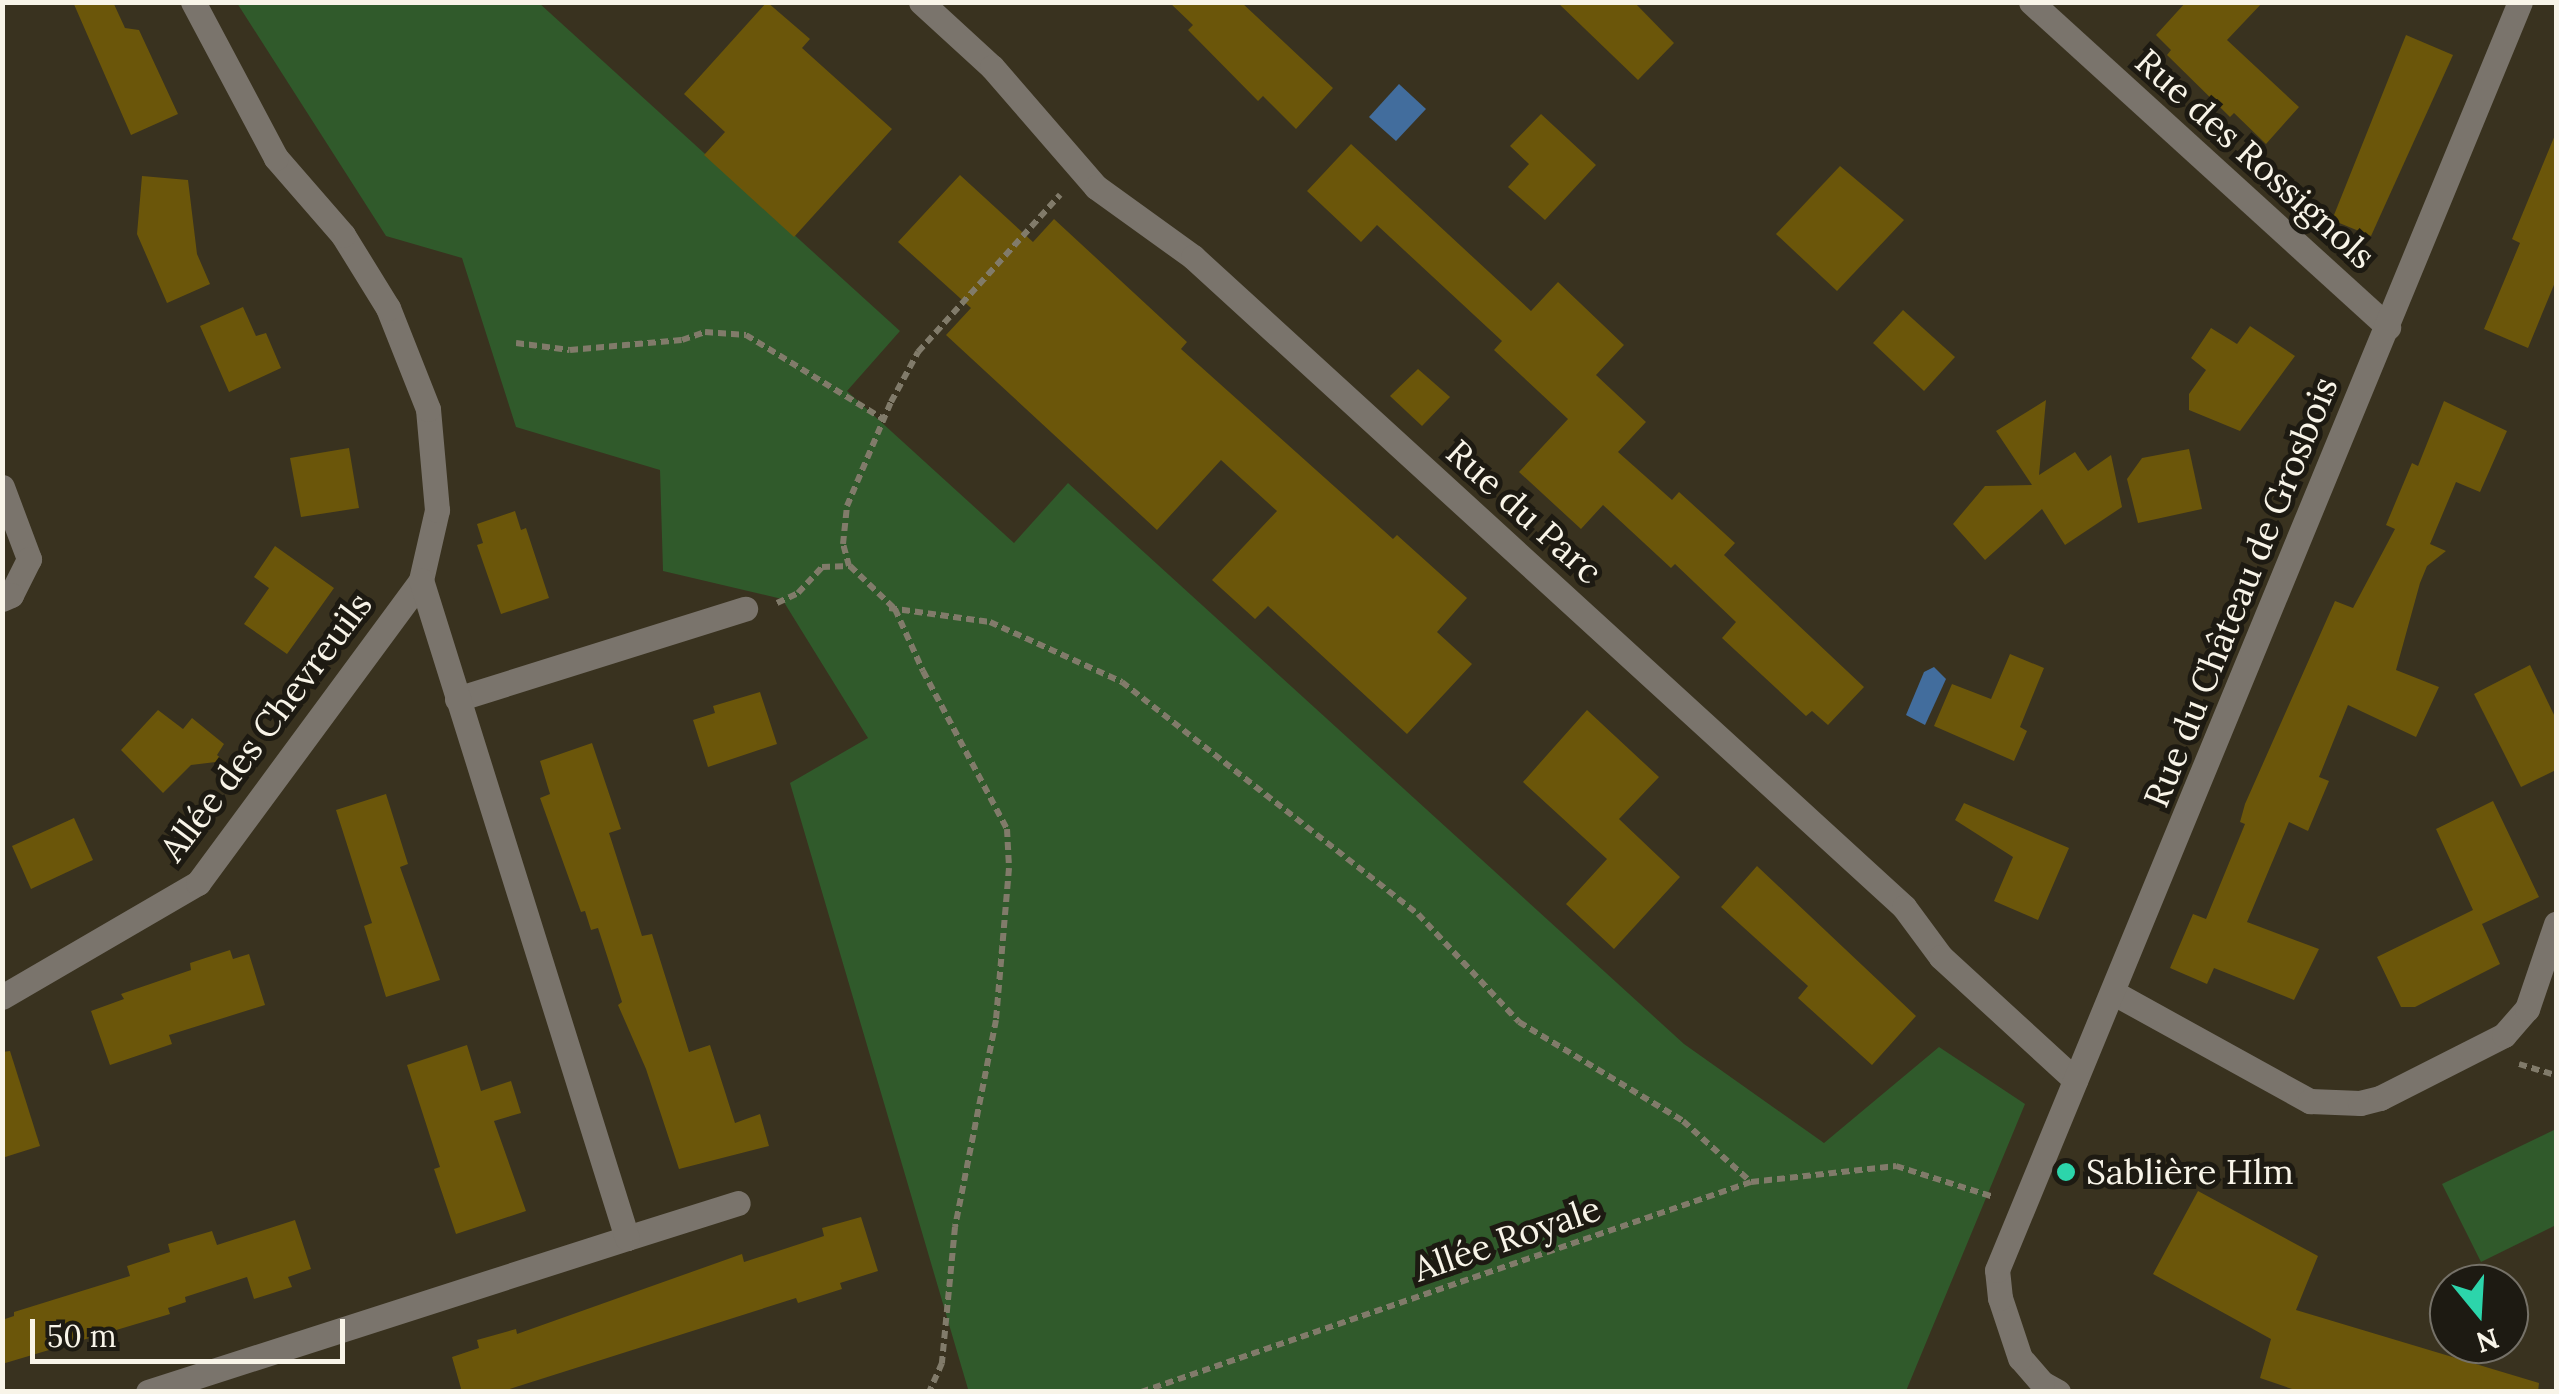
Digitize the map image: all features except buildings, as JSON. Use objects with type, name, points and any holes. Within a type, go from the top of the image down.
[{"type":"street","name":"Allée des Chevreuils","points":[[2,997],[198,883],[421,580],[437,510],[428,409],[388,308],[343,234],[276,158],[193,2]]},
{"type":"street","name":"Rue du Parc","points":[[921,2],[992,67],[1084,174],[1208,270],[1904,907],[1941,958],[2075,1080]]},
{"type":"street","name":"Rue des Rossignols","points":[[2032,2],[2388,327]]},
{"type":"street","name":"Rue du Château de Grosbois","points":[[2058,1392],[2042,1384],[2020,1358],[2000,1298],[1997,1270],[2520,2]]},
{"type":"street","points":[[2,487],[29,559],[11,595],[2,599]]},
{"type":"street","name":"Allée des Chevreuils","points":[[421,580],[627,1238]]},
{"type":"street","points":[[456,699],[743,610]]},
{"type":"street","points":[[2114,994],[2310,1100],[2360,1102],[2380,1098],[2504,1034],[2527,1009],[2556,924]]},
{"type":"street","points":[[148,1392],[738,1202]]},
{"type":"path","points":[[930,1392],[942,1363],[955,1227],[996,1020],[1009,868],[1008,828],[894,609],[850,566],[843,544],[847,506],[883,419],[918,352],[1063,191],[1064,180],[1073,184],[1084,174]]},
{"type":"path","points":[[516,343],[570,350],[682,340],[705,332],[746,335],[883,419]]},
{"type":"path","points":[[743,610],[745,616],[798,593],[822,567],[850,566]]},
{"type":"path","points":[[889,608],[990,622],[1122,682],[1418,914],[1519,1022],[1683,1121],[1751,1182]]},
{"type":"path","points":[[2512,1062],[2556,1075]]},
{"type":"path","name":"Allée Royale","points":[[1141,1392],[1751,1182],[1896,1166],[2021,1206]]},
{"type":"green space","points":[[237,3],[539,3],[900,331],[847,391],[1014,543],[1068,483],[1684,1044],[1824,1143],[1939,1047],[2025,1104],[1906,1391],[962,1391],[968,1389],[790,783],[868,738],[782,599],[663,571],[660,470],[516,427],[462,258],[386,236]]},
{"type":"green space","points":[[2556,1129],[2556,1225],[2481,1262],[2442,1184]]},
{"type":"water","points":[[1399,84],[1426,109],[1396,141],[1369,117]]},
{"type":"water","points":[[1934,667],[1946,679],[1925,725],[1906,715],[1924,672]]},
{"type":"place","name":"Sablière Hlm","points":[[2066,1172]]}]
